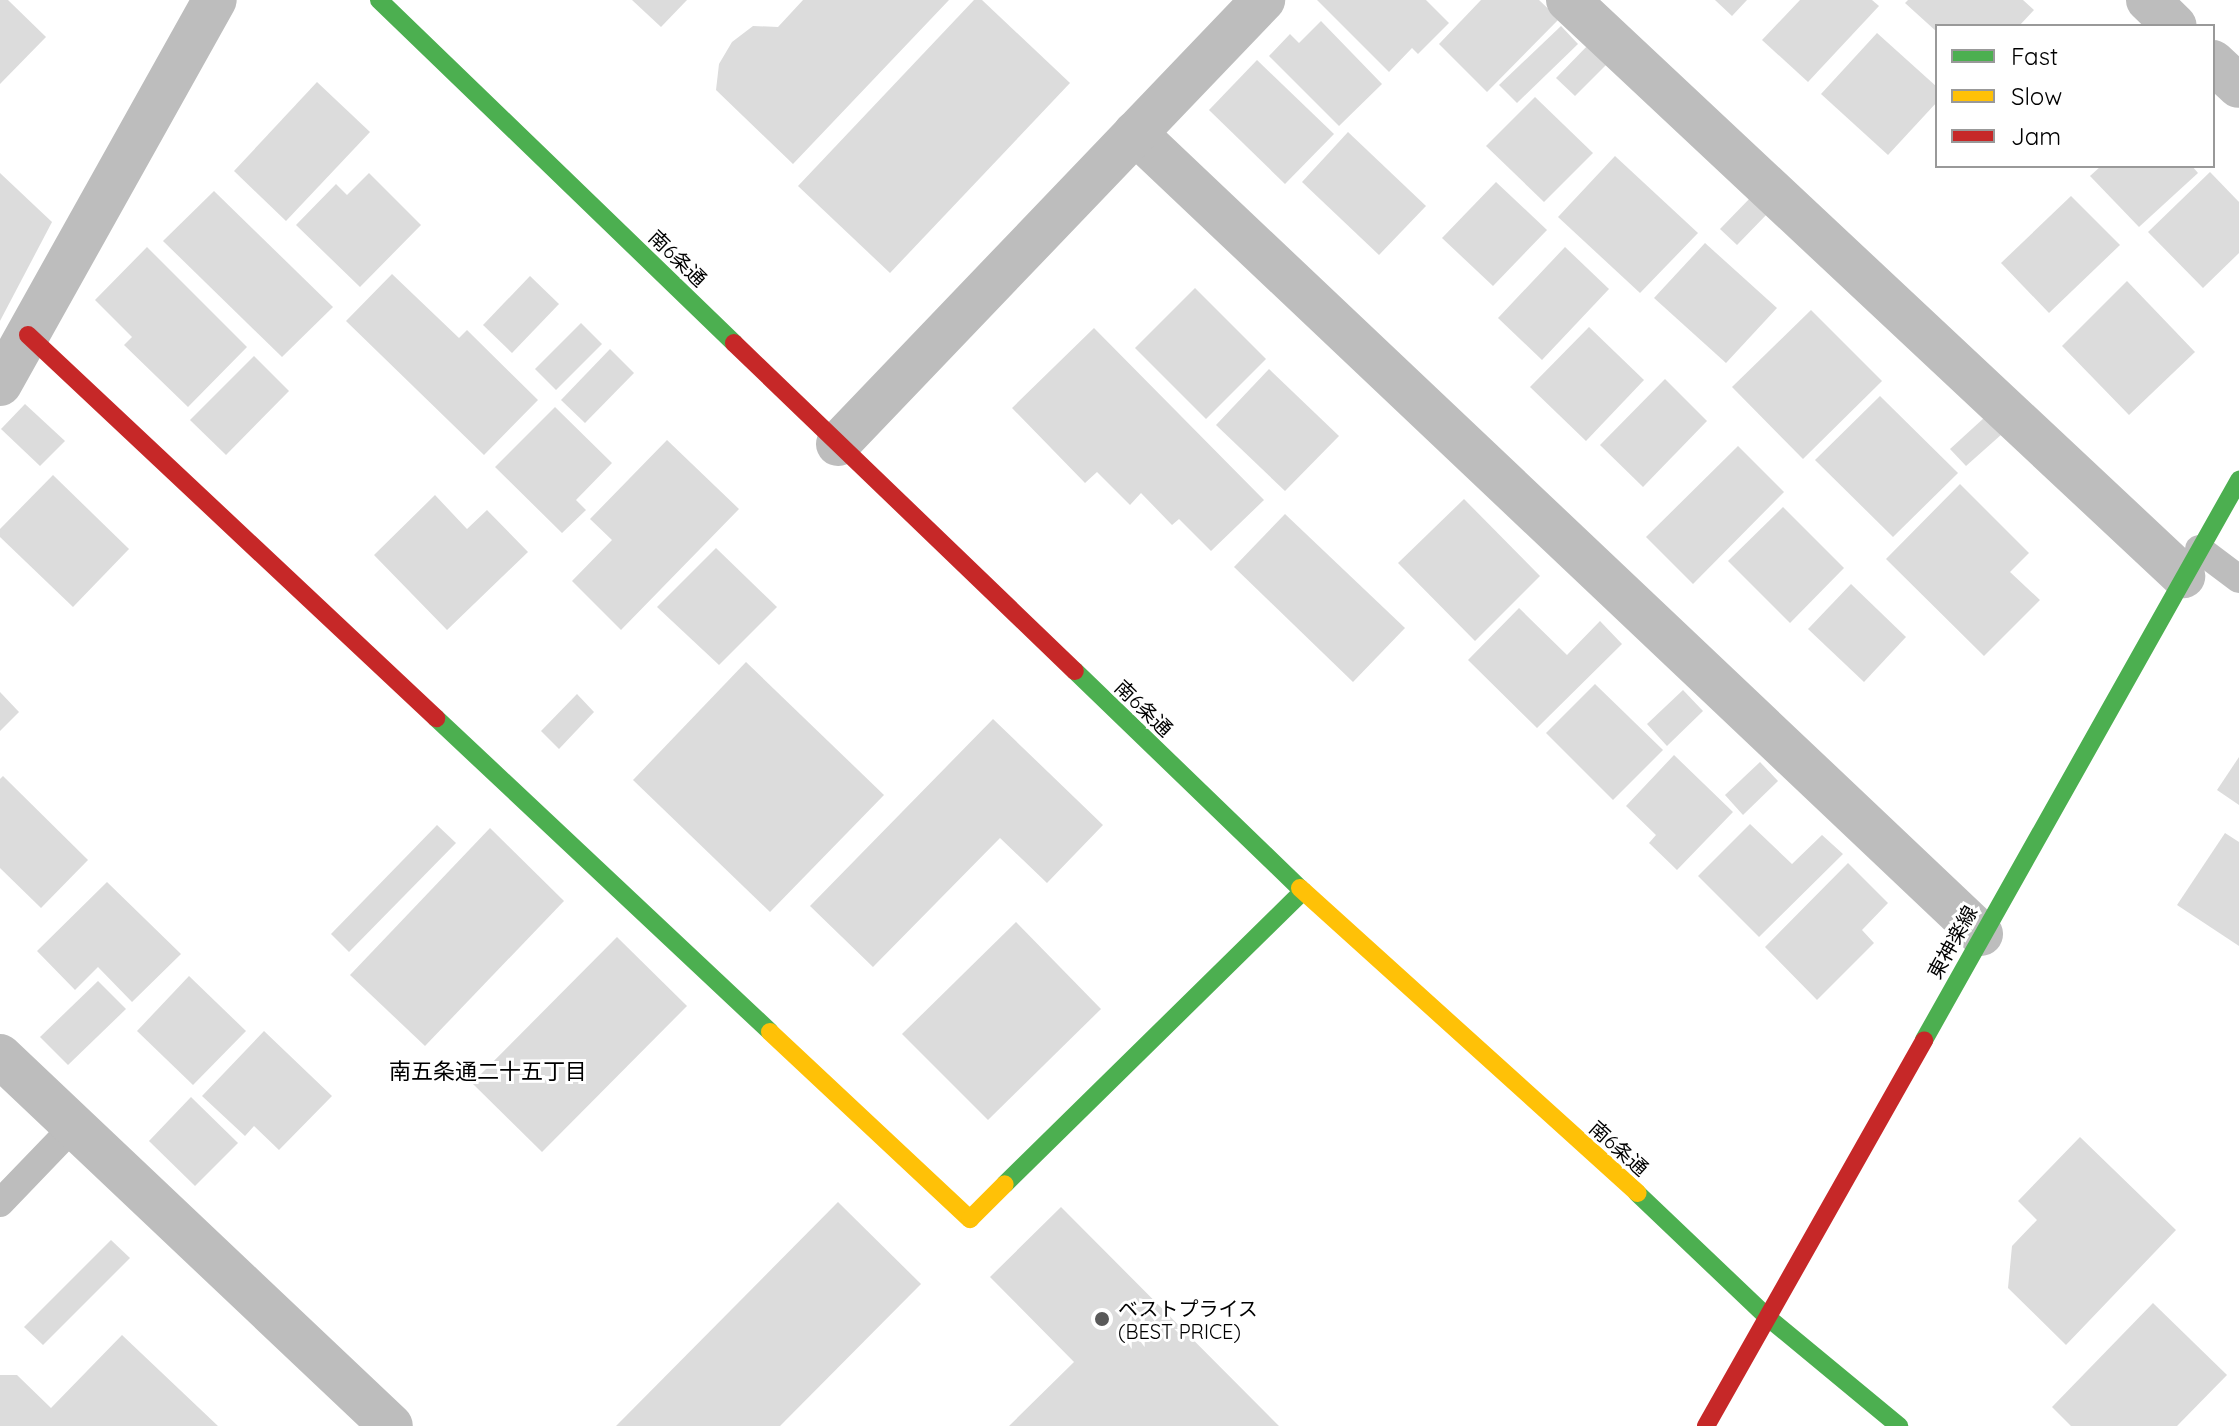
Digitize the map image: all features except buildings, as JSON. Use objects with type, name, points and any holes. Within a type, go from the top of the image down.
[{"type":"street","points":[[0,384],[215,0]]},
{"type":"street","name":"南6条通","points":[[379,0],[1303,891],[1676,1228],[1766,1316],[1899,1426]]},
{"type":"street","points":[[838,444],[1263,0]]},
{"type":"street","points":[[1568,0],[2191,562]]},
{"type":"street","points":[[2148,0],[2173,24]]},
{"type":"street","points":[[2215,64],[2239,86]]},
{"type":"street","points":[[1135,133],[1981,934]]},
{"type":"street","points":[[28,335],[970,1219],[1303,891]]},
{"type":"street","name":"東神楽線","points":[[1706,1426],[2239,480]]},
{"type":"street","points":[[0,1056],[391,1426]]},
{"type":"lane","points":[[2191,562],[2239,579]]},
{"type":"lane","points":[[0,1203],[74,1126]]},
{"type":"traffic: fast","points":[[379,0],[734,343]]},
{"type":"traffic: fast","points":[[1924,1040],[2239,480]]},
{"type":"traffic: fast","points":[[1075,671],[1300,888]]},
{"type":"traffic: fast","points":[[436,718],[770,1032]]},
{"type":"traffic: fast","points":[[1005,1184],[1303,891]]},
{"type":"traffic: fast","points":[[1637,1193],[1766,1316],[1899,1426]]},
{"type":"traffic: slow","points":[[1300,888],[1637,1193]]},
{"type":"traffic: slow","points":[[770,1032],[970,1219],[1005,1184]]},
{"type":"traffic: jam","points":[[28,335],[436,718]]},
{"type":"traffic: jam","points":[[734,343],[1075,671]]},
{"type":"traffic: jam","points":[[1706,1426],[1924,1040]]},
{"type":"place","name":"ベストプライス (BEST PRICE)","points":[[1102,1319]]},
{"type":"district","name":"南五条通二十五丁目","points":[[488,1072]]}]
